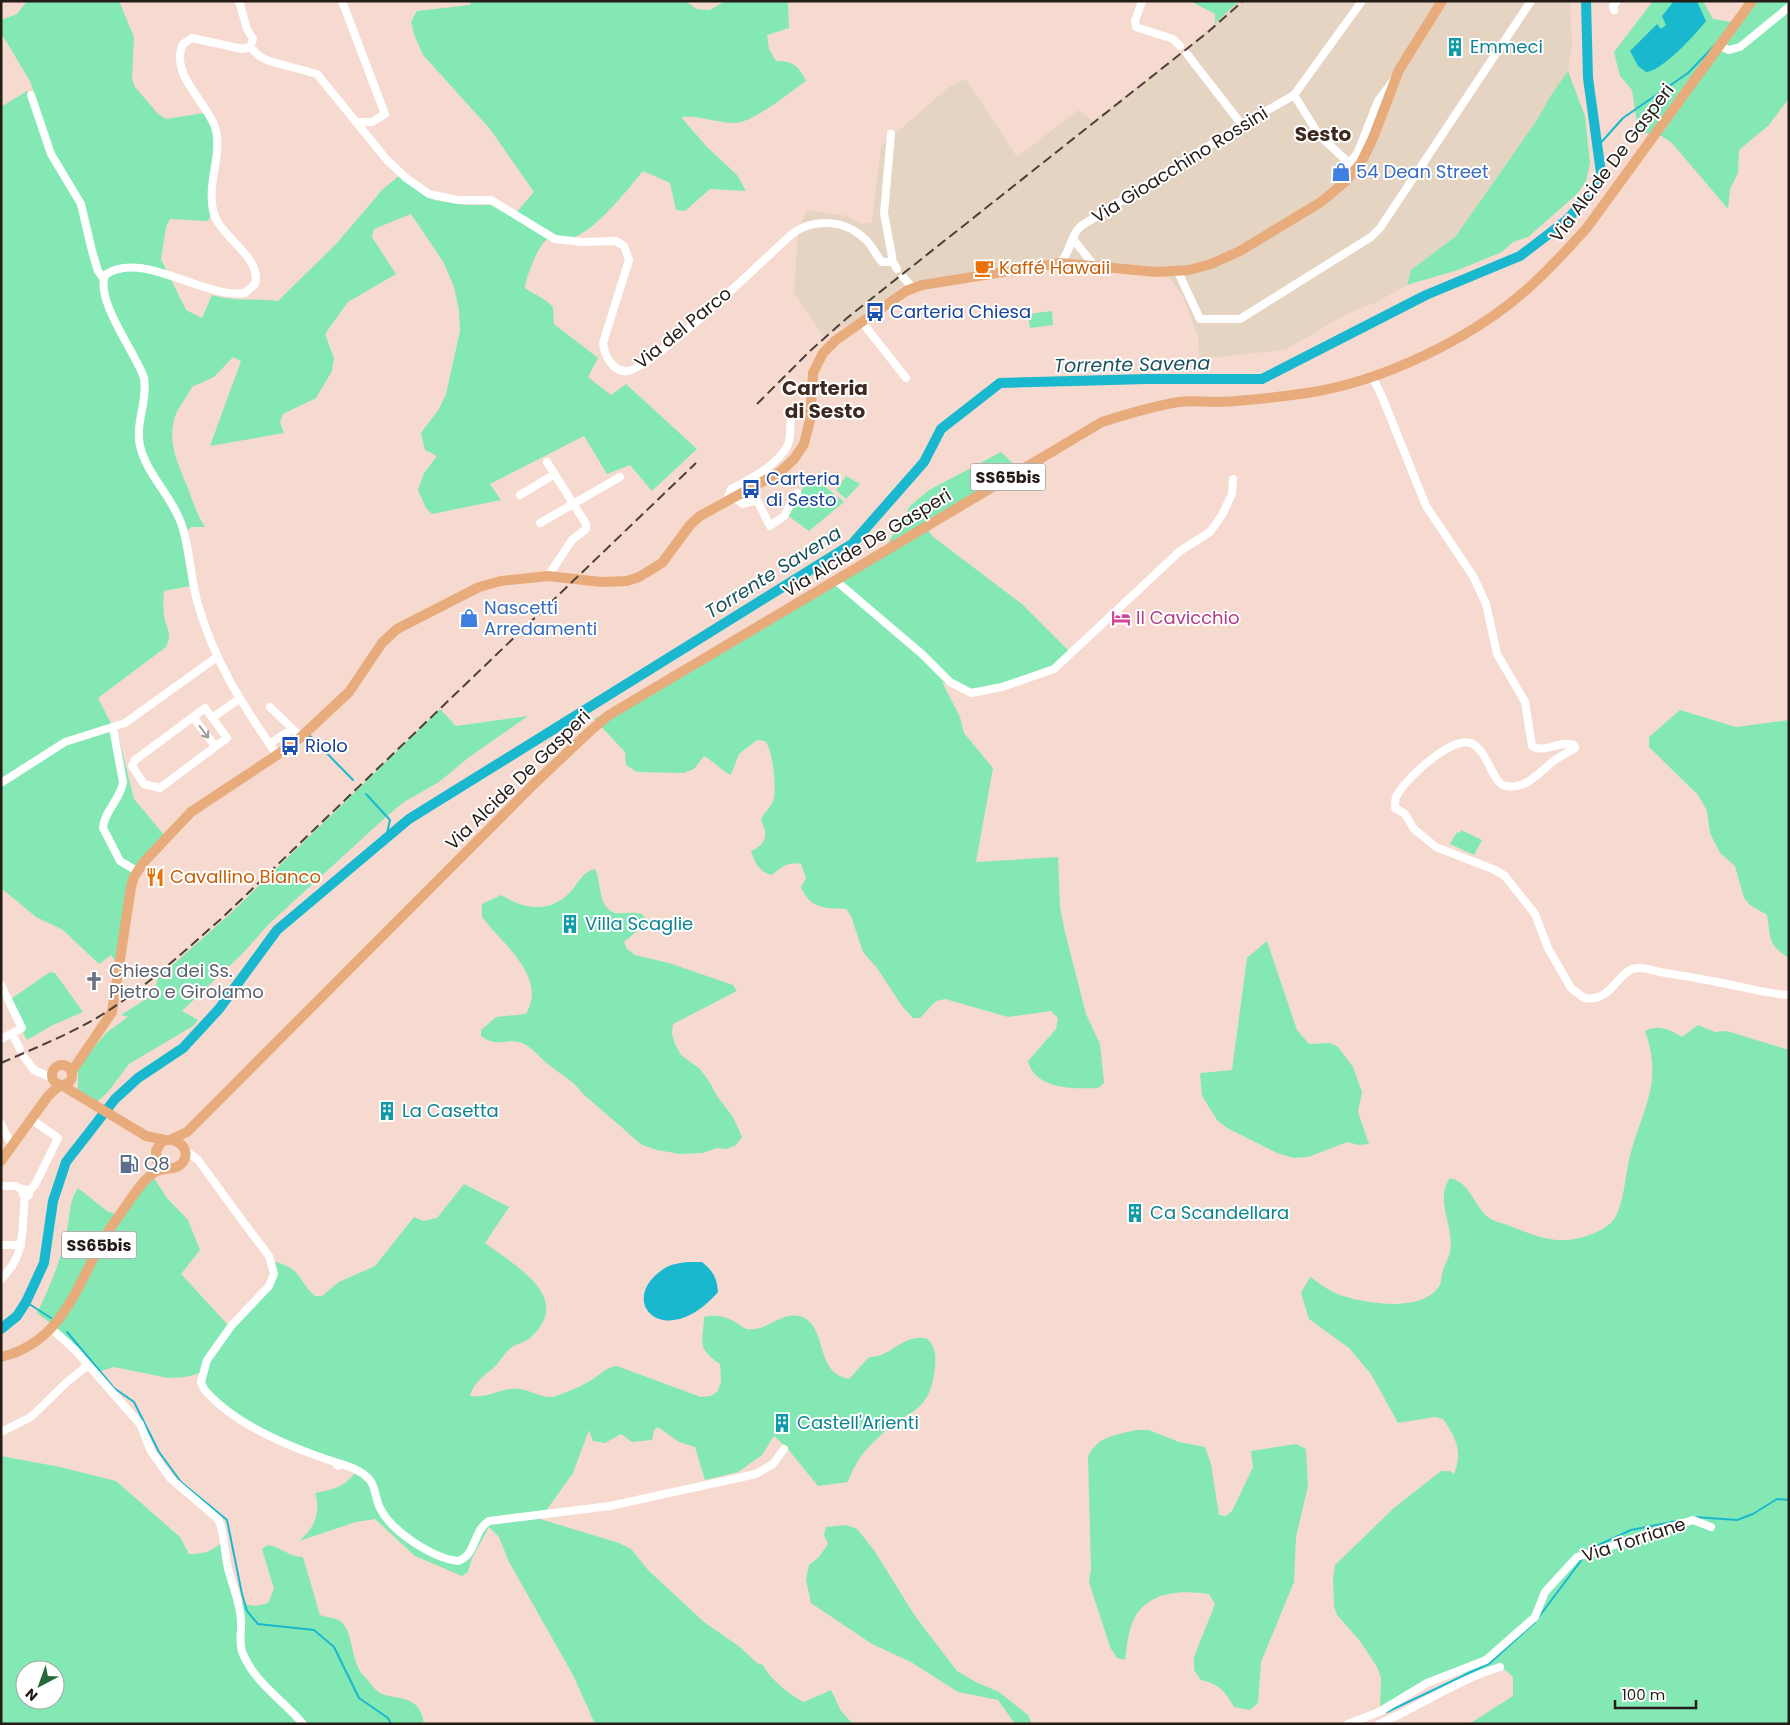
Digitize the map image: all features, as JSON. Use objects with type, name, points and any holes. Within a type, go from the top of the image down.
[{"type":"main road","name":"Via Alcide De Gasperi","points":[[184,1148],[183,1139],[187,1132],[589,732],[639,697],[1102,422],[1134,412],[1178,402],[1217,402],[1309,392],[1372,376],[1430,352],[1483,321],[1523,292],[1554,264],[1586,229],[1631,170],[1752,1]]},
{"type":"main road","points":[[1,1161],[112,1012],[131,887],[137,871],[191,812],[301,737],[348,692],[382,643],[397,629],[479,587],[501,581],[548,576],[601,582],[627,580],[639,577],[662,563],[690,525],[700,516],[774,476],[800,452],[808,434],[812,380],[816,366],[830,346],[913,288],[1060,263],[1178,272],[1211,264],[1293,221],[1321,202],[1345,182],[1366,154],[1395,79],[1440,2]]},
{"type":"main road","points":[[63,1078],[77,1095],[125,1124],[146,1136],[168,1140],[184,1148]]},
{"type":"main road","name":"Via Alcide De Gasperi","points":[[168,1140],[187,1132]]},
{"type":"main road","points":[[146,1136],[159,1164],[167,1169]]},
{"type":"main road","name":"SS65bis","points":[[156,1154],[159,1144],[168,1140]]},
{"type":"main road","name":"SS65bis","points":[[1,1357],[30,1345],[54,1326],[83,1281],[109,1227],[150,1176],[156,1171],[177,1168],[184,1161],[184,1148]]},
{"type":"main road","points":[[150,1176],[156,1154]]},
{"type":"street","points":[[104,279],[109,273],[134,268],[154,271],[206,288],[230,293],[245,293],[255,284],[255,274],[249,261],[216,218],[212,199],[213,168],[218,142],[216,131],[211,118],[188,83],[180,56],[183,44],[192,38],[242,49],[250,47],[253,39],[246,29],[239,1]]},
{"type":"street","points":[[342,1],[385,114],[372,122],[356,122]]},
{"type":"street","points":[[1142,1],[1135,21],[1136,27],[1168,37],[1180,46]]},
{"type":"street","points":[[1362,1],[1294,96],[1318,135],[1349,163],[1357,154],[1378,101],[1395,79]]},
{"type":"street","points":[[1178,272],[1200,319],[1240,319],[1371,237],[1380,228],[1531,1]]},
{"type":"street","points":[[1614,10],[1613,6],[1617,1]]},
{"type":"street","points":[[1720,46],[1729,50],[1740,48],[1789,7]]},
{"type":"street","name":"Via del Parco","points":[[250,47],[259,56],[269,61],[317,74],[387,160],[406,178],[429,194],[458,200],[491,200],[555,239],[582,242],[616,241],[624,246],[629,260],[603,343],[604,353],[610,362],[622,370],[629,370],[648,360],[712,307],[792,234],[805,225],[826,222],[848,229],[864,238],[882,262],[893,262]]},
{"type":"street","points":[[1186,54],[1242,124]]},
{"type":"street","points":[[31,95],[51,154],[81,204],[92,251],[98,271],[104,279],[104,291],[110,308],[144,378],[144,395],[138,426],[143,454],[181,521],[197,600],[217,657],[239,699],[277,755]]},
{"type":"street","name":"Via Gioacchino Rossini","points":[[1076,263],[1073,239],[1076,230],[1081,226],[1242,124],[1294,96]]},
{"type":"street","points":[[891,134],[884,202],[885,224],[893,262],[897,269]]},
{"type":"street","points":[[1060,263],[1074,248]]},
{"type":"street","name":"Via Gioacchino Rossini","points":[[1074,248],[1092,264]]},
{"type":"street","points":[[903,277],[913,288]]},
{"type":"street","points":[[862,322],[906,378]]},
{"type":"street","points":[[1372,376],[1426,506],[1473,576],[1486,604],[1497,654],[1524,702],[1532,746],[1541,750],[1568,743],[1574,745],[1574,748],[1556,758],[1530,781],[1516,786],[1504,786],[1498,782],[1477,746],[1468,742],[1460,743],[1447,748],[1411,776],[1396,798],[1395,808],[1405,814],[1414,829],[1436,847],[1495,870],[1504,876],[1535,914],[1548,948],[1570,988],[1584,998],[1598,997],[1608,992],[1624,974],[1635,968],[1708,980],[1772,994],[1789,995]]},
{"type":"street","points":[[791,417],[788,445],[765,469],[731,489],[731,498],[743,504],[757,500],[770,526],[784,516],[797,492]]},
{"type":"street","points":[[547,462],[586,524],[586,529],[572,540],[548,576]]},
{"type":"street","points":[[520,495],[555,474]]},
{"type":"street","points":[[540,523],[620,477]]},
{"type":"street","points":[[835,580],[922,654],[950,682],[971,693],[1002,687],[1054,669],[1180,551],[1210,532],[1222,515],[1232,494],[1233,479]]},
{"type":"street","points":[[1,782],[65,742],[124,723],[217,657]]},
{"type":"street","points":[[212,718],[239,699]]},
{"type":"street","points":[[270,707],[301,737]]},
{"type":"street","points":[[205,708],[212,718],[227,738],[160,788],[144,784],[132,766],[135,760],[205,708]]},
{"type":"street","points":[[193,717],[215,746]]},
{"type":"street","points":[[113,728],[123,782],[121,791],[104,821],[103,828],[120,861],[137,871]]},
{"type":"street","points":[[269,744],[292,729]]},
{"type":"street","points":[[1,985],[22,1028],[1,1039]]},
{"type":"street","points":[[12,1034],[20,1049]]},
{"type":"street","points":[[24,1057],[34,1070],[63,1078]]},
{"type":"street","points":[[1,1279],[14,1267],[21,1245],[26,1193],[35,1186],[58,1138],[31,1119]]},
{"type":"street","points":[[1,1124],[12,1146]]},
{"type":"street","points":[[184,1148],[201,1164],[268,1256],[274,1274],[269,1286],[232,1325],[207,1360],[202,1379],[204,1389],[244,1421],[286,1445],[337,1465],[358,1470],[368,1478],[383,1512],[404,1534],[429,1550],[458,1561],[468,1554],[480,1528],[489,1521],[610,1506],[756,1474],[773,1464],[784,1449]]},
{"type":"street","points":[[184,1161],[190,1157],[201,1164]]},
{"type":"street","points":[[1,1186],[16,1186],[26,1193]]},
{"type":"street","points":[[1,1244],[21,1245]]},
{"type":"street","points":[[54,1326],[140,1424],[151,1451],[170,1478],[218,1519],[222,1526],[228,1566],[238,1598],[242,1620],[240,1642],[243,1654],[271,1692],[303,1724]]},
{"type":"street","points":[[1,1432],[31,1417],[67,1382],[88,1365]]},
{"type":"street","name":"Via Torriane","points":[[1348,1724],[1396,1703],[1427,1683],[1486,1660],[1535,1617],[1545,1592],[1576,1557],[1693,1520],[1711,1527]]},
{"type":"street","points":[[1379,1724],[1404,1713],[1442,1690],[1500,1667]]},
{"type":"shaded area","points":[[1239,1],[1570,1],[1572,43],[1568,71],[1551,95],[1537,120],[1456,236],[1411,270],[1407,285],[1377,302],[1347,314],[1285,350],[1199,359],[1198,336],[1182,295],[1169,278],[1108,268],[1072,266],[920,288],[905,284],[856,321],[823,336],[794,293],[798,231],[807,210],[848,216],[861,224],[872,223],[881,146],[950,86],[966,79],[1017,157],[1078,110],[1093,121],[1187,48]]},
{"type":"green space","points":[[27,1],[119,1],[134,37],[132,79],[135,87],[158,114],[166,119],[204,113],[214,127],[212,213],[208,221],[170,219],[166,227],[161,259],[186,310],[202,318],[212,295],[278,301],[337,243],[382,190],[400,175],[418,191],[434,200],[465,205],[493,205],[513,216],[534,192],[490,129],[423,55],[411,22],[417,11],[470,5],[471,1],[685,1],[697,9],[710,10],[725,1],[788,1],[789,28],[767,35],[769,49],[776,61],[795,65],[806,81],[761,113],[743,122],[728,123],[695,117],[681,117],[707,147],[738,176],[746,191],[710,189],[685,211],[676,210],[670,183],[643,171],[610,210],[590,228],[570,239],[550,238],[544,242],[538,250],[529,271],[525,288],[553,307],[554,324],[598,358],[588,377],[611,395],[626,384],[697,449],[652,491],[630,465],[607,474],[584,436],[490,484],[501,500],[432,514],[426,508],[418,490],[424,473],[437,456],[425,450],[421,433],[439,409],[446,394],[460,331],[459,310],[454,287],[444,263],[411,214],[374,229],[372,237],[396,274],[348,302],[325,334],[334,358],[332,371],[316,398],[283,414],[280,422],[284,433],[210,446],[241,361],[233,357],[214,377],[192,387],[176,414],[172,434],[177,461],[195,508],[205,527],[191,527],[181,537],[190,586],[164,591],[164,616],[169,634],[166,647],[98,698],[119,739],[134,799],[165,836],[140,866],[115,961],[111,955],[99,964],[63,930],[36,917],[1,888],[1,107],[27,91],[35,96],[30,81],[1,33],[1,20],[17,14]]},
{"type":"green space","points":[[1190,1],[1239,1],[1215,23],[1215,14]]},
{"type":"green space","points":[[1653,1],[1703,1],[1713,19],[1738,23],[1755,1],[1789,1],[1789,98],[1769,125],[1739,150],[1738,173],[1730,189],[1728,209],[1672,143],[1660,135],[1635,132],[1637,124],[1632,90],[1620,76],[1614,52]]},
{"type":"green space","points":[[1568,71],[1585,116],[1590,163],[1586,181],[1577,194],[1528,237],[1513,242],[1502,252],[1458,270],[1407,285],[1411,270],[1456,236],[1537,120],[1551,95]]},
{"type":"green space","points":[[1052,311],[1053,325],[1030,328],[1028,314]]},
{"type":"green space","points":[[1001,452],[1021,471],[928,529],[932,536],[1022,604],[1069,651],[1046,672],[982,693],[942,682],[960,717],[964,733],[993,768],[976,862],[1058,857],[1060,907],[1064,928],[1086,1014],[1100,1044],[1104,1083],[1098,1088],[1057,1086],[1047,1083],[1032,1071],[1028,1061],[1056,1029],[1058,1018],[1051,1011],[1008,1017],[945,999],[936,1001],[920,1018],[913,1018],[902,1006],[877,968],[863,952],[851,916],[846,909],[819,906],[809,900],[801,887],[806,878],[801,864],[785,865],[772,875],[761,869],[751,851],[765,839],[765,831],[761,821],[773,801],[775,792],[772,760],[765,741],[757,740],[739,754],[731,775],[704,756],[694,769],[684,773],[637,772],[626,765],[625,752],[594,719],[687,667],[884,550],[910,506],[929,490]]},
{"type":"green space","points":[[811,475],[844,502],[809,531],[787,515]]},
{"type":"green space","points":[[846,476],[860,484],[846,499],[836,490]]},
{"type":"green space","points":[[440,709],[456,726],[528,716],[468,758],[439,782],[404,802],[387,816],[270,923],[242,954],[182,1011],[198,1020],[193,1026],[129,1064],[107,1093],[91,1107],[84,1103],[78,1088],[78,1067],[106,1033],[128,1017],[121,1015],[154,994],[158,978],[230,914]]},
{"type":"green space","points":[[1680,710],[1736,727],[1789,720],[1789,958],[1773,944],[1767,915],[1750,905],[1744,898],[1735,866],[1720,853],[1710,833],[1707,811],[1698,795],[1649,747],[1649,737]]},
{"type":"green space","points":[[1461,830],[1482,840],[1474,855],[1450,844],[1457,832],[1460,833]]},
{"type":"green space","points":[[595,869],[603,900],[609,910],[615,913],[642,914],[648,922],[624,942],[627,949],[635,955],[669,963],[733,985],[737,991],[673,1024],[672,1034],[681,1055],[700,1069],[733,1117],[742,1137],[736,1145],[727,1149],[717,1148],[703,1153],[680,1154],[642,1145],[582,1093],[571,1081],[526,1045],[511,1041],[493,1042],[481,1036],[481,1030],[496,1017],[526,1014],[531,1000],[531,987],[527,974],[520,961],[482,917],[482,904],[501,895],[520,904],[538,907],[548,906],[565,897],[585,874]]},
{"type":"green space","points":[[1267,941],[1297,1030],[1309,1044],[1330,1043],[1338,1047],[1353,1067],[1362,1092],[1358,1112],[1369,1144],[1359,1145],[1347,1142],[1308,1157],[1293,1158],[1277,1153],[1227,1128],[1217,1120],[1202,1096],[1200,1073],[1232,1070],[1247,958]]},
{"type":"green space","points":[[50,972],[55,973],[83,1012],[53,1025],[27,1040],[8,1001]]},
{"type":"green space","points":[[1698,1025],[1715,1032],[1727,1031],[1789,1050],[1789,1724],[1469,1724],[1513,1696],[1513,1677],[1504,1669],[1472,1676],[1456,1672],[1380,1709],[1381,1677],[1377,1667],[1360,1641],[1337,1615],[1334,1606],[1333,1579],[1335,1565],[1394,1508],[1441,1471],[1450,1471],[1454,1474],[1458,1458],[1457,1445],[1443,1419],[1435,1417],[1398,1423],[1371,1374],[1349,1348],[1309,1319],[1301,1293],[1310,1277],[1336,1293],[1363,1301],[1391,1304],[1405,1303],[1418,1301],[1429,1296],[1438,1288],[1441,1282],[1443,1270],[1450,1252],[1450,1233],[1444,1195],[1450,1178],[1467,1189],[1489,1218],[1533,1235],[1553,1240],[1563,1240],[1585,1237],[1604,1228],[1615,1218],[1618,1211],[1631,1152],[1650,1093],[1652,1065],[1645,1031],[1664,1028],[1682,1037]]},
{"type":"green space","points":[[152,1175],[167,1198],[188,1220],[200,1250],[181,1274],[229,1326],[253,1301],[271,1277],[272,1261],[289,1267],[315,1296],[322,1296],[339,1282],[375,1266],[414,1217],[423,1221],[437,1218],[464,1184],[509,1207],[485,1243],[523,1271],[535,1283],[543,1295],[546,1308],[543,1322],[532,1336],[528,1340],[509,1349],[494,1367],[478,1381],[470,1396],[483,1396],[513,1389],[524,1390],[547,1397],[556,1396],[592,1380],[605,1370],[617,1366],[701,1397],[711,1396],[718,1391],[721,1381],[720,1364],[707,1354],[702,1339],[704,1317],[709,1316],[725,1318],[747,1329],[754,1329],[761,1328],[786,1317],[799,1316],[813,1325],[829,1366],[836,1374],[849,1379],[869,1357],[884,1354],[912,1339],[928,1339],[935,1353],[935,1367],[928,1394],[917,1409],[891,1426],[870,1445],[857,1462],[848,1482],[818,1486],[787,1448],[774,1436],[762,1455],[738,1472],[705,1480],[695,1447],[679,1442],[658,1427],[654,1430],[652,1440],[632,1442],[621,1434],[605,1443],[593,1441],[589,1430],[573,1473],[540,1519],[619,1543],[631,1549],[649,1571],[704,1622],[740,1647],[757,1663],[763,1665],[775,1681],[787,1691],[804,1702],[831,1690],[841,1711],[853,1724],[595,1724],[573,1675],[509,1562],[499,1537],[489,1527],[472,1558],[468,1572],[462,1576],[415,1556],[375,1519],[356,1522],[299,1541],[313,1525],[317,1513],[315,1493],[337,1487],[346,1482],[355,1473],[292,1449],[210,1399],[200,1373],[186,1377],[168,1378],[114,1367],[95,1373],[56,1327],[37,1313],[61,1256],[71,1205],[78,1188],[107,1211],[118,1215]]},
{"type":"green space","points":[[1136,1430],[1149,1430],[1179,1442],[1205,1447],[1211,1464],[1219,1515],[1226,1516],[1232,1511],[1253,1467],[1251,1451],[1296,1444],[1306,1449],[1308,1486],[1296,1537],[1294,1582],[1261,1662],[1258,1703],[1250,1710],[1234,1707],[1221,1689],[1212,1683],[1201,1680],[1194,1670],[1194,1657],[1215,1604],[1209,1594],[1188,1592],[1158,1597],[1141,1608],[1135,1617],[1128,1638],[1125,1660],[1117,1658],[1110,1647],[1089,1582],[1091,1569],[1088,1457],[1096,1445],[1102,1441],[1114,1435]]},
{"type":"green space","points":[[1,1456],[60,1467],[116,1481],[180,1537],[189,1554],[206,1552],[214,1549],[221,1543],[236,1593],[247,1605],[256,1606],[268,1603],[274,1589],[262,1549],[268,1545],[298,1557],[303,1557],[320,1615],[339,1620],[344,1624],[360,1670],[380,1693],[407,1700],[418,1707],[424,1724],[1,1724]]},
{"type":"green space","points":[[846,1525],[857,1529],[874,1550],[915,1616],[957,1671],[999,1692],[1028,1715],[1032,1724],[1015,1724],[998,1700],[958,1692],[911,1662],[872,1644],[811,1603],[806,1580],[809,1565],[819,1557],[828,1544],[824,1535],[826,1527]]},
{"type":"water","points":[[1674,1],[1697,1],[1706,21],[1687,43],[1669,59],[1660,66],[1646,72],[1638,66],[1630,51],[1657,24],[1661,29],[1666,25],[1662,16]]},
{"type":"water","points":[[687,1262],[702,1262],[706,1265],[717,1283],[718,1292],[698,1310],[680,1319],[664,1320],[652,1315],[645,1306],[644,1294],[650,1281],[665,1268]]},
{"type":"waterway","name":"Torrente Savena","points":[[1,1329],[17,1316],[26,1302],[44,1263],[53,1201],[66,1162],[115,1099],[138,1078],[183,1048],[219,1009],[277,930],[409,819],[852,544],[924,462],[941,429],[1000,383],[1147,379],[1262,379],[1426,295],[1520,256],[1567,220],[1602,180],[1588,78],[1586,1]]},
{"type":"waterway","points":[[1597,147],[1623,118],[1688,73],[1715,45]]},
{"type":"waterway","points":[[309,735],[353,780]]},
{"type":"waterway","points":[[366,794],[390,820],[386,838]]},
{"type":"waterway","points":[[26,1302],[51,1318]]},
{"type":"waterway","points":[[67,1332],[114,1388],[134,1402],[159,1452],[181,1482],[227,1520],[247,1611],[258,1624],[314,1630],[334,1647],[359,1698],[388,1718],[391,1724]]},
{"type":"waterway","points":[[1695,1517],[1737,1520],[1753,1514],[1777,1499],[1789,1500]]},
{"type":"waterway","points":[[1588,1550],[1631,1530],[1682,1520]]},
{"type":"waterway","points":[[1538,1618],[1583,1558]]},
{"type":"waterway","points":[[1387,1712],[1490,1663],[1535,1622]]},
{"type":"railway","points":[[757,404],[810,351],[847,318],[1208,32],[1243,1]]},
{"type":"railway","points":[[1,1063],[61,1037],[95,1019],[145,984],[176,958],[222,918],[696,463]]},
{"type":"place","name":"Emmeci","points":[[1455,47]]},
{"type":"place","name":"54 Dean Street","points":[[1341,172]]},
{"type":"place","name":"Kaffé Hawaii","points":[[984,268]]},
{"type":"place","name":"Carteria Chiesa","points":[[875,312]]},
{"type":"place","name":"Carteria di Sesto","points":[[751,489]]},
{"type":"place","name":"Nascetti Arredamenti","points":[[469,618]]},
{"type":"place","name":"Il Cavicchio","points":[[1121,618]]},
{"type":"place","name":"Riolo","points":[[290,746]]},
{"type":"place","name":"Cavallino Bianco","points":[[155,877]]},
{"type":"place","name":"Villa Scaglie","points":[[570,924]]},
{"type":"place","name":"Chiesa dei Ss. Pietro e Girolamo","points":[[94,981]]},
{"type":"place","name":"La Casetta","points":[[387,1111]]},
{"type":"place","name":"Q8","points":[[129,1164]]},
{"type":"place","name":"Ca Scandellara","points":[[1135,1213]]},
{"type":"place","name":"Castell'Arienti","points":[[782,1423]]},
{"type":"district","name":"Sesto","points":[[1323,134]]},
{"type":"district","name":"Carteria di Sesto","points":[[825,400]]}]
